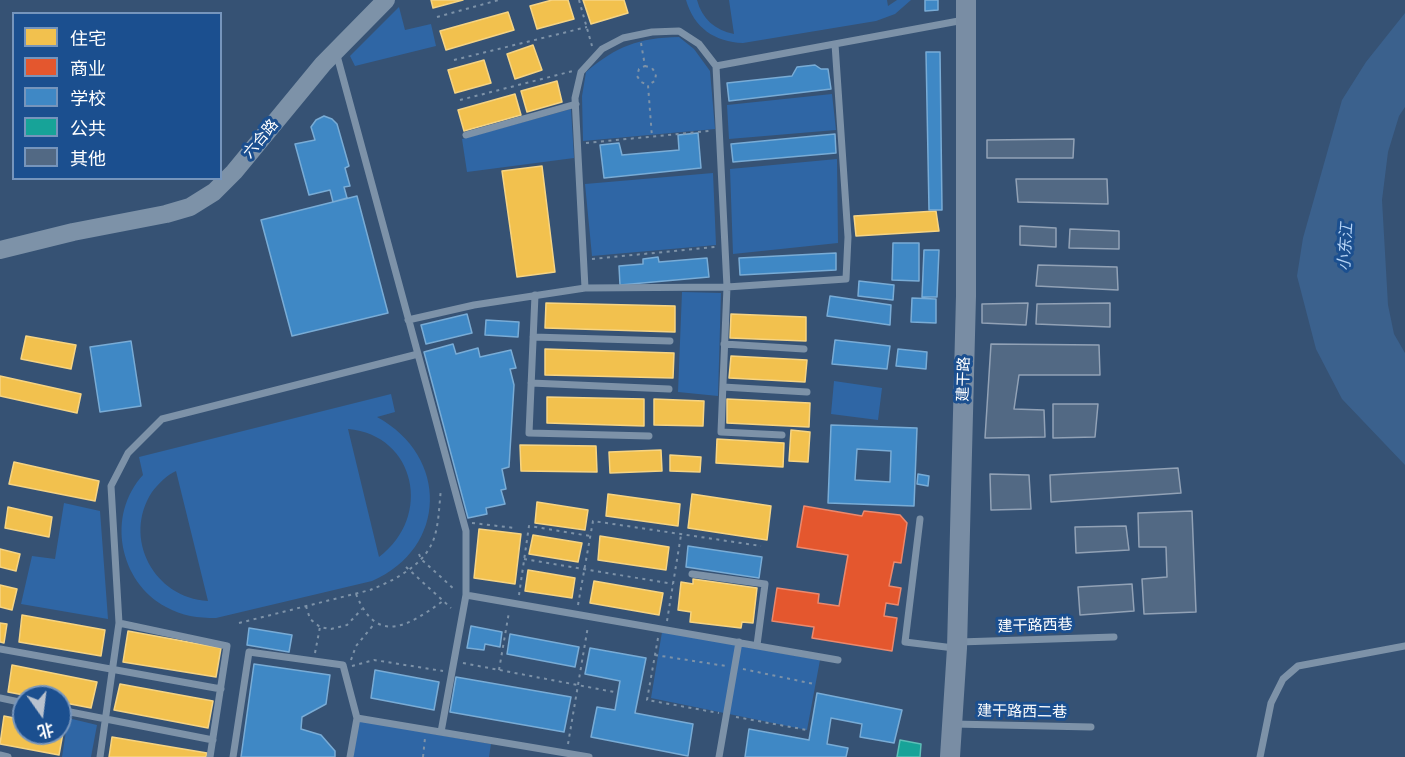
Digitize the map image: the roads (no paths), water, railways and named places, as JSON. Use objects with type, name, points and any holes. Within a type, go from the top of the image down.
[{"type":"main road","name":"建干路","points":[[950,757],[957,645],[966,296],[966,10]]},
{"type":"street","name":"六合路","points":[[0,250],[73,232],[166,214],[190,207],[214,192],[234,172],[335,51],[386,0]]},
{"type":"lane","points":[[716,66],[835,44],[966,10]]},
{"type":"lane","points":[[585,288],[576,104],[581,72],[602,49],[623,38],[652,32],[679,31],[699,44],[716,66],[727,287],[721,432],[782,435]]},
{"type":"lane","points":[[408,320],[474,305],[585,288],[727,287],[846,279],[848,237],[835,44]]},
{"type":"lane","points":[[335,51],[466,531],[466,595],[441,732]]},
{"type":"lane","points":[[466,135],[576,104]]},
{"type":"lane","points":[[535,295],[529,433],[649,436]]},
{"type":"lane","points":[[533,337],[670,341]]},
{"type":"lane","points":[[724,344],[804,349]]},
{"type":"lane","points":[[100,757],[119,623],[111,486],[128,453],[162,418],[418,354]]},
{"type":"lane","points":[[531,383],[669,389]]},
{"type":"lane","points":[[723,387],[807,392]]},
{"type":"lane","name":"建干路西巷","points":[[920,519],[905,642],[957,645],[1114,637]]},
{"type":"lane","points":[[692,574],[765,584],[757,645]]},
{"type":"lane","points":[[466,595],[838,660]]},
{"type":"lane","points":[[119,623],[227,646],[210,757]]},
{"type":"lane","points":[[719,757],[739,642]]},
{"type":"lane","points":[[1260,757],[1271,703],[1283,679],[1298,666],[1405,646]]},
{"type":"lane","points":[[0,649],[221,689]]},
{"type":"lane","points":[[233,757],[249,652],[343,665],[357,718],[350,757]]},
{"type":"lane","points":[[72,712],[213,740]]},
{"type":"lane","points":[[357,718],[584,757]]},
{"type":"lane","name":"建干路西二巷","points":[[953,724],[1091,727]]},
{"type":"lane","points":[[0,755],[8,757]]},
{"type":"water","name":"小东江","points":[[1405,13],[1405,107],[1399,116],[1388,152],[1382,200],[1388,305],[1394,334],[1405,353],[1405,465],[1342,399],[1316,349],[1297,276],[1303,238],[1342,100],[1366,62]]}]
